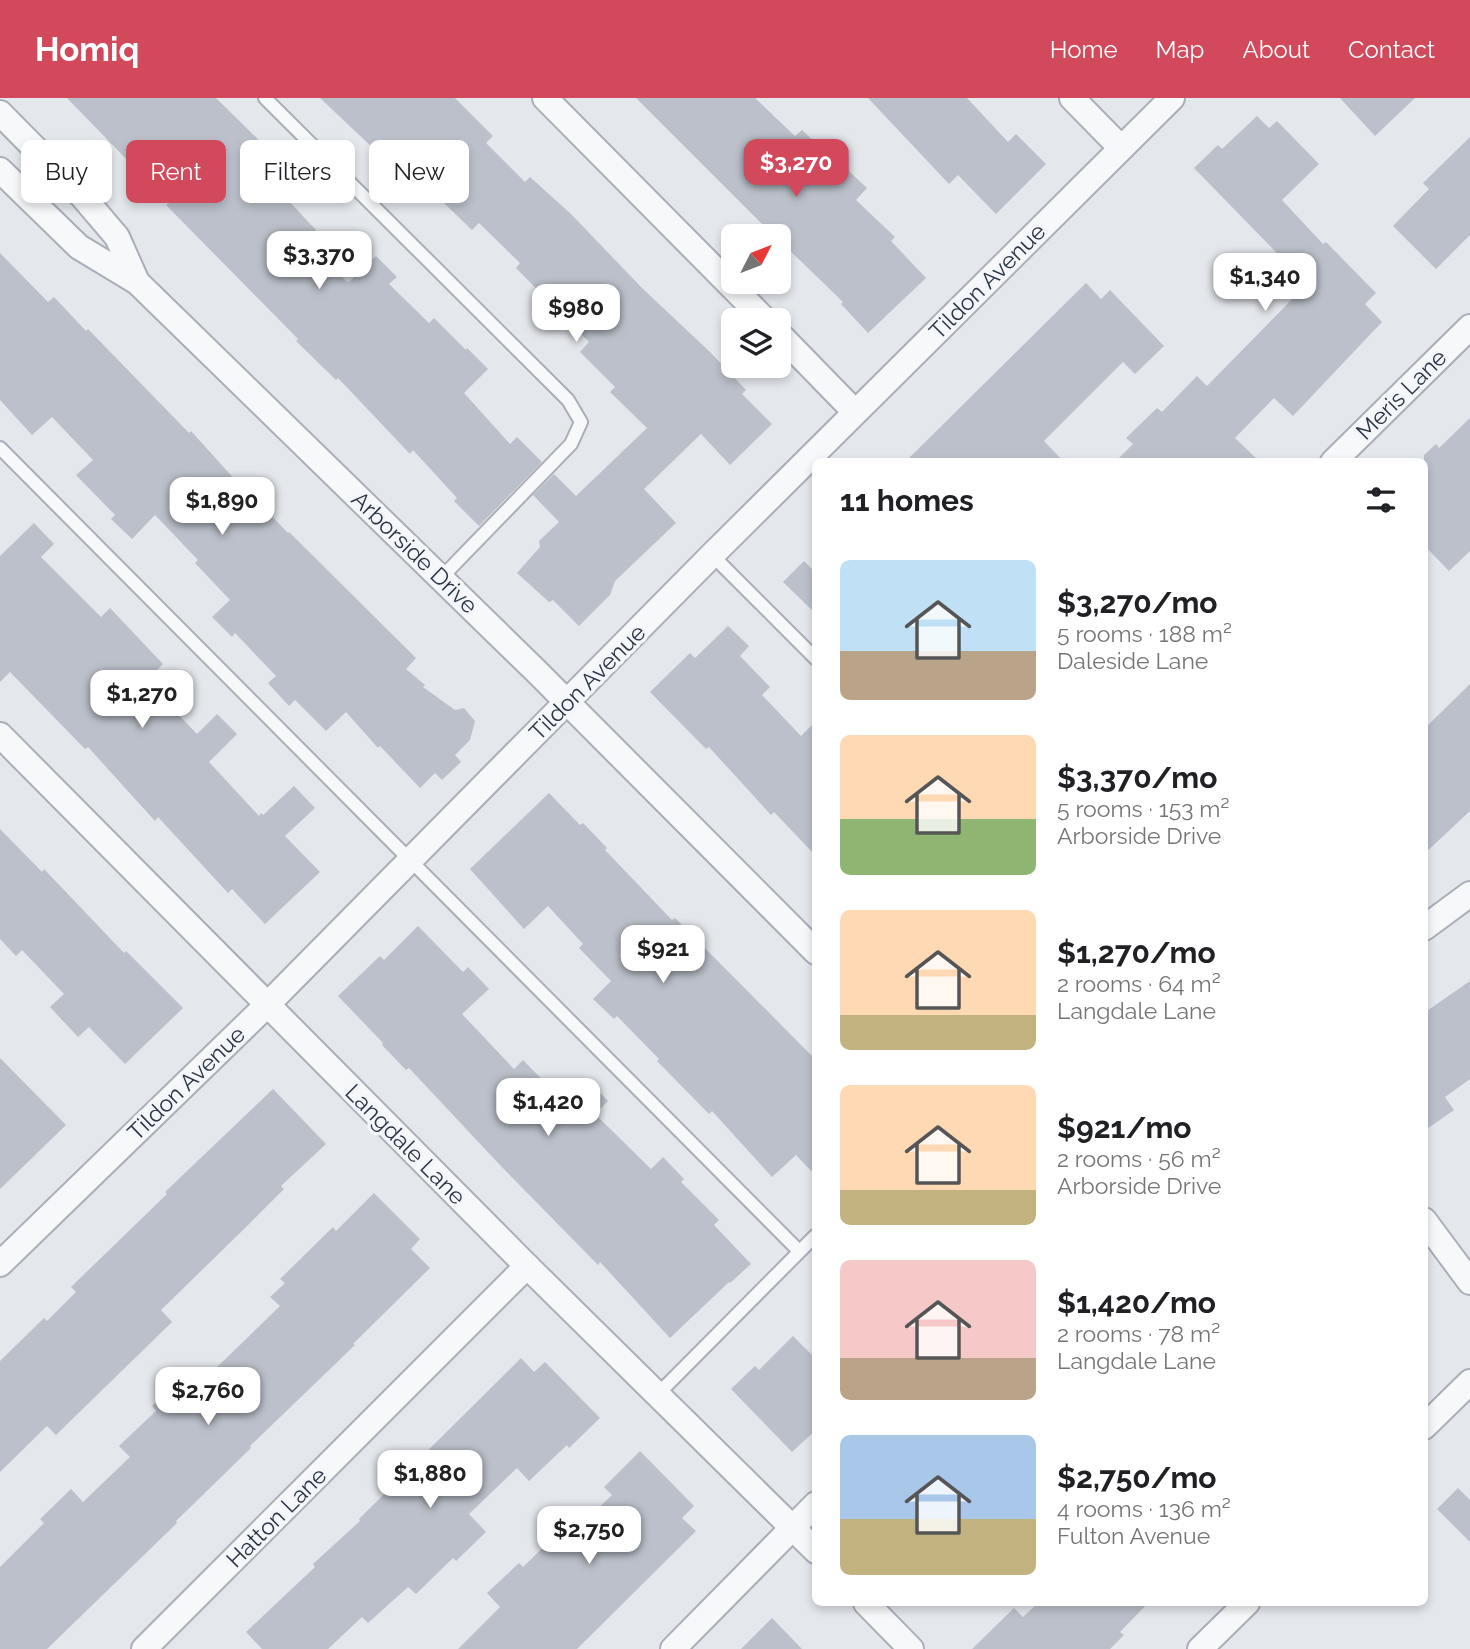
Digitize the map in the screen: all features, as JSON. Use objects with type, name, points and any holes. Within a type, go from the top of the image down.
[{"type":"street","points":[[545,98],[753,308]]},
{"type":"street","points":[[1072,98],[1121,149]]},
{"type":"street","name":"Tildon Avenue","points":[[0,1264],[268,1004],[712,555],[1172,98]]},
{"type":"street","points":[[0,113],[83,197],[117,237],[137,282]]},
{"type":"street","name":"Arborside Drive","points":[[0,170],[79,247],[137,282],[442,578],[812,948]]},
{"type":"street","name":"Meris Lane","points":[[1337,458],[1470,327]]},
{"type":"street","points":[[791,346],[855,412]]},
{"type":"street","name":"Langdale Lane","points":[[0,735],[527,1266],[812,1547]]},
{"type":"street","points":[[1428,925],[1470,894]]},
{"type":"street","points":[[1428,1225],[1470,1282]]},
{"type":"street","name":"Hatton Lane","points":[[144,1649],[527,1266]]},
{"type":"street","points":[[1428,1423],[1470,1382]]},
{"type":"street","points":[[673,1649],[812,1508]]},
{"type":"street","points":[[869,1606],[911,1649]]},
{"type":"street","points":[[1200,1649],[1244,1606]]},
{"type":"lane","points":[[265,98],[568,400],[582,422],[571,444],[442,578]]},
{"type":"lane","points":[[0,448],[799,1251]]},
{"type":"lane","points":[[712,555],[812,655]]},
{"type":"lane","points":[[657,1395],[812,1239]]},
{"type":"building","points":[[67,98],[216,98],[259,140],[240,140],[240,203],[291,203],[316,230],[306,239],[346,281],[349,282],[376,256],[397,277],[389,284],[429,323],[434,318],[488,369],[464,393],[510,444],[517,437],[542,462],[479,526],[454,501],[457,498],[413,450],[410,454],[338,378],[336,380],[296,341],[298,339],[166,205],[226,203],[226,140],[126,140],[126,159],[112,144],[112,140],[108,140]]},
{"type":"building","points":[[320,98],[455,98],[493,136],[486,143],[525,182],[530,177],[571,214],[642,288],[721,364],[721,378],[735,378],[746,390],[742,394],[772,424],[730,465],[701,434],[644,489],[676,523],[615,581],[610,595],[579,626],[553,600],[549,602],[517,573],[540,547],[539,541],[559,522],[533,495],[554,474],[576,496],[647,428],[610,392],[615,387],[580,352],[589,342],[516,268],[520,263],[479,223],[472,230],[444,203],[469,203],[469,140],[369,140],[369,144]]},
{"type":"building","points":[[636,98],[755,98],[795,136],[802,130],[867,188],[856,200],[895,237],[891,241],[926,278],[868,333],[841,304],[843,302],[791,252],[791,224],[762,224]]},
{"type":"building","points":[[868,98],[967,98],[1008,142],[1016,134],[1046,164],[996,214],[958,175],[949,184]]},
{"type":"building","points":[[1340,98],[1415,98],[1375,136]]},
{"type":"building","points":[[1257,116],[1269,128],[1277,121],[1319,164],[1282,200],[1323,244],[1326,242],[1376,293],[1365,304],[1382,322],[1293,416],[1274,398],[1235,438],[1256,458],[1119,458],[1133,444],[1126,438],[1157,408],[1162,412],[1197,376],[1207,386],[1307,284],[1194,168],[1218,145],[1222,149]]},
{"type":"building","points":[[1470,137],[1470,235],[1436,269],[1393,226],[1429,189],[1423,183]]},
{"type":"building","points":[[0,253],[48,302],[54,297],[86,331],[88,329],[189,433],[191,431],[257,504],[289,532],[416,658],[406,669],[425,685],[423,687],[455,710],[464,708],[475,721],[470,740],[455,755],[461,762],[442,780],[435,773],[420,788],[380,746],[378,748],[346,712],[326,731],[295,700],[289,706],[268,683],[276,676],[235,633],[232,637],[212,617],[230,600],[195,563],[198,560],[155,515],[132,539],[111,519],[115,515],[76,475],[93,460],[52,417],[32,435],[0,400]]},
{"type":"building","points":[[1086,283],[1101,299],[1110,290],[1164,346],[1135,374],[1123,362],[1044,441],[1060,458],[909,458]]},
{"type":"building","points":[[1470,418],[1470,551],[1449,571],[1428,549],[1428,458],[1424,458],[1424,455],[1436,444],[1439,448]]},
{"type":"building","points":[[34,523],[54,544],[41,557],[101,617],[110,608],[163,664],[146,681],[197,734],[217,714],[237,734],[209,762],[259,816],[294,786],[315,808],[285,836],[320,872],[265,924],[232,889],[228,893],[158,817],[155,821],[88,747],[85,749],[10,672],[0,682],[0,556]]},
{"type":"building","points":[[804,561],[812,569],[812,610],[783,582]]},
{"type":"building","points":[[728,626],[749,646],[740,656],[770,687],[762,695],[801,736],[812,725],[812,852],[774,812],[771,815],[709,747],[706,749],[650,692],[690,653],[695,658]]},
{"type":"building","points":[[1470,684],[1470,811],[1428,850],[1428,725]]},
{"type":"building","points":[[549,793],[580,825],[583,823],[672,920],[675,918],[812,1056],[812,1172],[796,1155],[772,1177],[712,1111],[709,1114],[617,1016],[614,1019],[593,999],[611,981],[579,948],[583,944],[548,906],[524,929],[470,869]]},
{"type":"building","points":[[0,829],[42,872],[44,869],[124,953],[126,951],[183,1008],[125,1064],[89,1027],[78,1037],[50,1007],[64,994],[22,950],[16,956],[0,939]]},
{"type":"building","points":[[418,926],[463,972],[468,967],[489,989],[462,1014],[514,1069],[523,1060],[565,1103],[588,1080],[608,1101],[595,1114],[651,1169],[663,1157],[684,1179],[681,1182],[719,1220],[714,1225],[751,1264],[670,1338],[600,1262],[598,1265],[409,1068],[406,1070],[338,996],[380,956],[384,960]]},
{"type":"building","points":[[1470,981],[1470,1079],[1445,1097],[1454,1110],[1428,1128],[1428,1010]]},
{"type":"building","points":[[0,1058],[66,1125],[0,1189]]},
{"type":"building","points":[[273,1089],[326,1144],[281,1186],[284,1189],[161,1310],[172,1322],[56,1435],[47,1426],[0,1472],[0,1361],[44,1318],[47,1321],[76,1292],[71,1287]]},
{"type":"building","points":[[374,1193],[420,1239],[411,1249],[430,1268],[250,1446],[251,1448],[176,1521],[177,1523],[47,1649],[0,1649],[0,1567],[44,1523],[40,1519],[71,1489],[83,1502],[130,1457],[119,1446],[156,1411],[152,1406],[183,1377],[194,1389],[242,1343],[280,1306],[270,1297],[285,1283],[280,1279],[333,1227],[336,1231]]},
{"type":"building","points":[[793,1336],[812,1355],[812,1434],[792,1452],[731,1389],[755,1366],[759,1370]]},
{"type":"building","points":[[521,1358],[534,1372],[545,1362],[600,1418],[529,1481],[517,1468],[469,1514],[486,1532],[456,1561],[453,1558],[416,1594],[408,1587],[368,1623],[362,1617],[328,1649],[262,1649],[246,1632],[315,1567],[313,1564],[360,1521],[359,1519]]},
{"type":"building","points":[[640,1451],[694,1506],[682,1518],[696,1531],[577,1649],[458,1649],[500,1607],[487,1593],[519,1563],[523,1567],[560,1531],[567,1538],[612,1495],[604,1487]]},
{"type":"building","points":[[1458,1488],[1470,1500],[1470,1542],[1437,1509]]},
{"type":"building","points":[[1035,1606],[1145,1606],[1120,1632],[1124,1635],[1110,1649],[972,1649],[1014,1608],[1023,1617]]},
{"type":"building","points":[[772,1618],[802,1649],[741,1649]]}]
